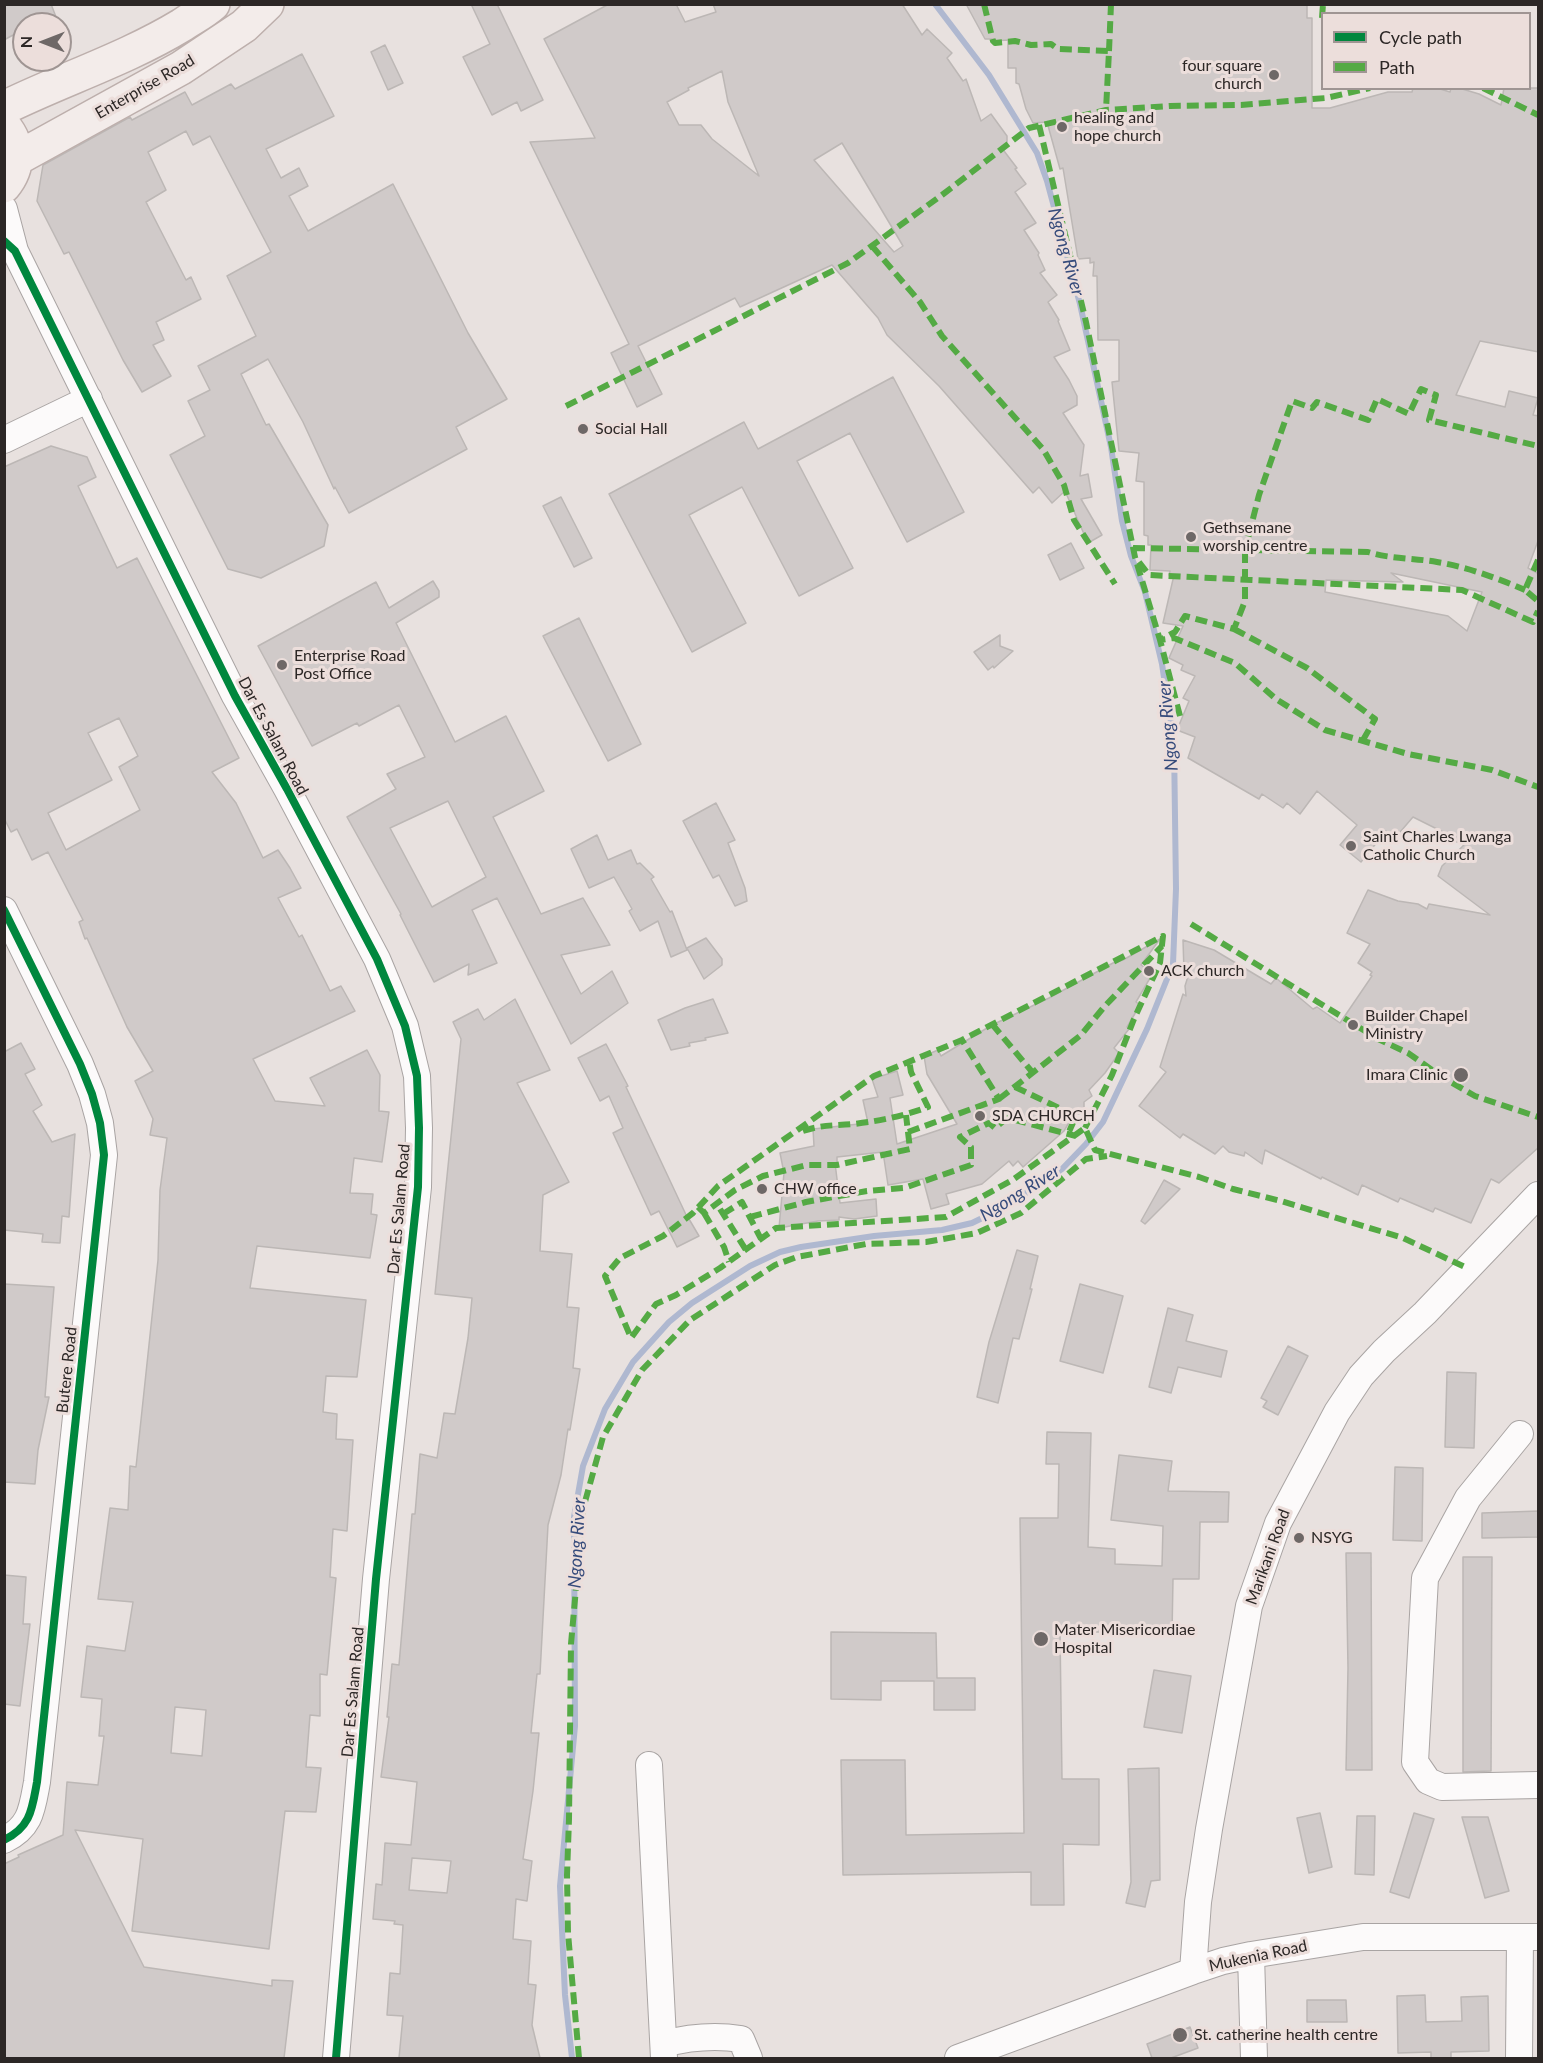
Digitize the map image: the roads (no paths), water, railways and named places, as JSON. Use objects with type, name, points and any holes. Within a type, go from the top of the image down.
[{"type":"main road","points":[[4,108],[117,59],[168,33],[213,4]]},
{"type":"main road","name":"Enterprise Road","points":[[10,173],[181,68],[244,26],[267,4]]},
{"type":"main road","points":[[4,126],[10,133],[15,146],[10,173]]},
{"type":"street","name":"Dar Es Salam Road","points":[[4,209],[10,246],[89,399],[235,696],[377,959],[405,1026],[417,1076],[418,1187],[376,1579],[336,2058]]},
{"type":"street","points":[[4,440],[89,399]]},
{"type":"street","name":"Butere Road","points":[[4,910],[80,1064],[100,1123],[104,1155],[37,1782],[33,1808],[25,1825],[15,1835],[4,1840]]},
{"type":"street","name":"Marikani Road","points":[[1192,1971],[1198,1902],[1209,1829],[1249,1606],[1278,1523],[1314,1454],[1361,1376],[1539,1195]]},
{"type":"street","points":[[1520,1434],[1468,1498],[1425,1578],[1415,1762],[1428,1781],[1442,1787],[1539,1785]]},
{"type":"street","points":[[649,1765],[664,2051],[691,2037],[710,2036],[741,2039],[748,2058]]},
{"type":"street","name":"Mukenia Road","points":[[958,2058],[1192,1971],[1251,1955],[1363,1937],[1529,1937]]},
{"type":"street","points":[[1519,2058],[1529,1937]]},
{"type":"street","points":[[1251,1955],[1254,2058]]},
{"type":"waterway","name":"Ngong River","points":[[572,2058],[565,1995],[560,1886],[575,1726],[574,1517],[583,1466],[605,1409],[633,1362],[669,1322],[692,1303],[750,1266],[780,1252],[801,1247],[874,1236],[942,1230],[972,1223],[1005,1207],[1062,1169],[1103,1122],[1147,1029],[1173,964],[1176,889],[1174,744],[1162,664],[1145,592],[1131,556],[1122,521],[1111,447],[1080,304],[1047,181],[1037,153],[989,75],[935,4]]},
{"type":"place","name":"four square church","points":[[1274,75]]},
{"type":"place","name":"healing and hope church","points":[[1062,127]]},
{"type":"place","name":"Social Hall","points":[[583,429]]},
{"type":"place","name":"Gethsemane worship centre","points":[[1191,537]]},
{"type":"place","name":"Enterprise Road Post Office","points":[[282,665]]},
{"type":"place","name":"Saint Charles Lwanga Catholic Church","points":[[1351,846]]},
{"type":"place","name":"ACK church","points":[[1149,971]]},
{"type":"place","name":"Builder Chapel Ministry","points":[[1353,1025]]},
{"type":"place","name":"Imara Clinic","points":[[1461,1075]]},
{"type":"place","name":"SDA CHURCH","points":[[980,1116]]},
{"type":"place","name":"CHW office","points":[[762,1189]]},
{"type":"place","name":"NSYG","points":[[1299,1538]]},
{"type":"place","name":"Mater Misericordiae Hospital","points":[[1041,1639]]},
{"type":"place","name":"St. catherine health centre","points":[[1180,2035]]}]
